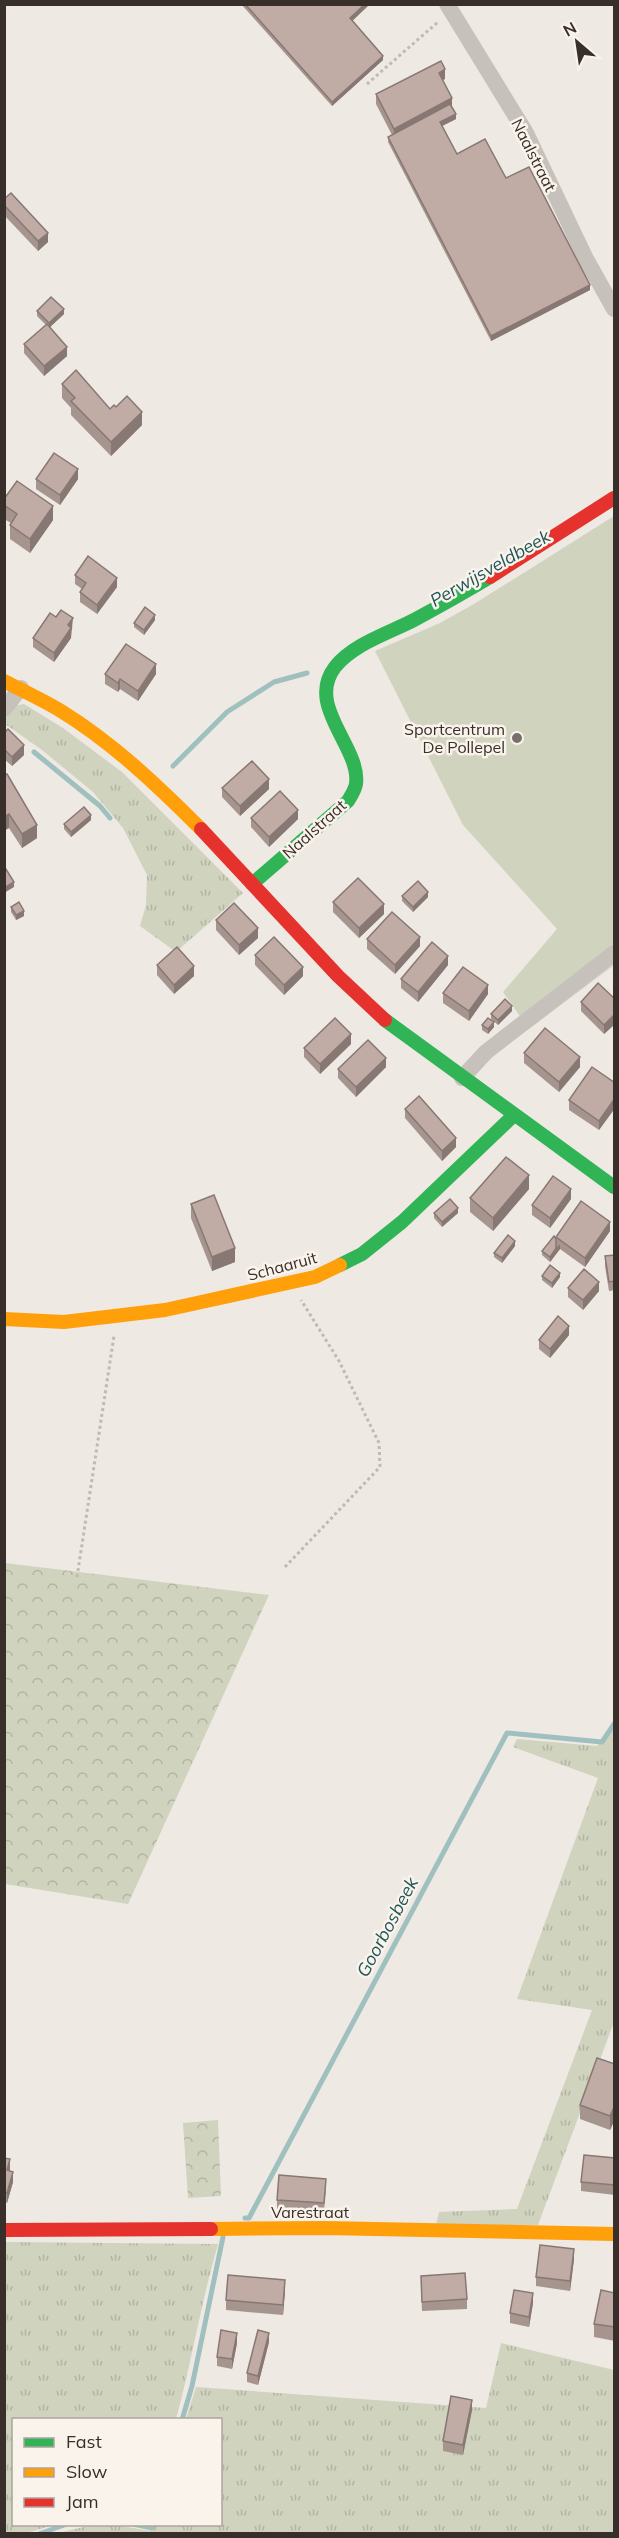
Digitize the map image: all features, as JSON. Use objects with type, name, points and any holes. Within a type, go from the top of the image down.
[{"type":"street","name":"Naalstraat","points":[[448,7],[526,134],[585,257],[615,309]]},
{"type":"street","name":"Naalstraat","points":[[252,884],[348,801],[356,787],[356,773],[335,728],[327,698],[332,671],[352,652],[482,583],[615,498]]},
{"type":"street","points":[[4,681],[21,688],[77,721],[129,760],[187,813],[332,970],[385,1020],[615,1187]]},
{"type":"street","points":[[4,709],[21,688]]},
{"type":"street","points":[[462,1078],[486,1052],[615,953]]},
{"type":"street","name":"Schaaruit","points":[[4,1319],[64,1322],[165,1310],[315,1277],[362,1254],[402,1222],[514,1115]]},
{"type":"street","name":"Varestraat","points":[[4,2230],[325,2228],[615,2234]]},
{"type":"path","points":[[368,84],[448,7]]},
{"type":"path","points":[[285,1567],[380,1467],[379,1443],[339,1362],[290,1283]]},
{"type":"path","points":[[77,1577],[117,1316]]},
{"type":"green space","name":"Sportcentrum De Pollepel","points":[[614,516],[614,965],[529,1029],[503,992],[557,929],[463,825],[375,651],[440,623],[474,604]]},
{"type":"green space","points":[[24,704],[63,728],[122,772],[243,893],[176,952],[140,926],[146,905],[147,875],[123,828],[93,792],[42,750],[5,724],[4,720],[14,706]]},
{"type":"green space","points":[[5,1563],[269,1595],[128,1904],[5,1884]]},
{"type":"green space","points":[[614,1725],[614,2022],[538,2225],[436,2225],[439,2212],[517,2209],[592,2010],[517,1999],[598,1778],[513,1747],[517,1739],[597,1746]]},
{"type":"green space","points":[[218,2120],[221,2196],[188,2198],[183,2123]]},
{"type":"green space","points":[[5,2242],[218,2244],[176,2418],[12,2418],[12,2526],[50,2526],[26,2533],[5,2533]]},
{"type":"green space","points":[[501,2343],[614,2370],[614,2533],[57,2534],[93,2526],[150,2531],[155,2526],[222,2526],[222,2418],[186,2418],[196,2387],[486,2408]]},
{"type":"building","points":[[245,4],[365,4],[350,18],[383,56],[332,102]]},
{"type":"building","points":[[441,61],[445,69],[439,73],[452,98],[394,129],[376,94]]},
{"type":"building","points":[[450,104],[456,114],[440,122],[457,154],[485,139],[506,178],[529,167],[590,285],[491,336],[388,137]]},
{"type":"building","points":[[11,193],[48,233],[38,241],[4,205],[4,199]]},
{"type":"building","points":[[51,297],[64,309],[49,323],[37,311]]},
{"type":"building","points":[[47,324],[67,347],[44,366],[24,344]]},
{"type":"building","points":[[76,370],[110,409],[114,405],[116,407],[127,396],[142,412],[111,442],[71,401],[75,398],[62,384]]},
{"type":"building","points":[[54,453],[78,469],[60,495],[36,479]]},
{"type":"building","points":[[17,481],[53,506],[30,539],[10,525],[17,514],[4,505],[4,499]]},
{"type":"building","points":[[88,556],[117,578],[97,605],[80,592],[86,583],[75,575]]},
{"type":"building","points":[[145,607],[155,615],[144,630],[134,623]]},
{"type":"building","points":[[61,610],[73,618],[68,625],[71,628],[54,653],[33,638],[50,613],[56,617]]},
{"type":"building","points":[[126,644],[156,664],[138,691],[120,679],[118,683],[105,674]]},
{"type":"building","points":[[8,729],[24,745],[12,757],[4,749],[4,733]]},
{"type":"building","points":[[252,761],[269,779],[240,806],[222,788]]},
{"type":"building","points":[[7,774],[37,825],[22,834],[9,814],[4,817],[4,775]]},
{"type":"building","points":[[280,791],[298,810],[269,837],[251,818]]},
{"type":"building","points":[[84,807],[91,815],[71,832],[64,824]]},
{"type":"building","points":[[4,866],[14,882],[4,888]]},
{"type":"building","points":[[358,878],[384,904],[359,928],[333,902]]},
{"type":"building","points":[[418,881],[428,892],[413,907],[402,896]]},
{"type":"building","points":[[19,902],[24,911],[16,915],[11,907]]},
{"type":"building","points":[[234,903],[258,928],[239,945],[216,920]]},
{"type":"building","points":[[392,912],[420,937],[395,965],[367,939]]},
{"type":"building","points":[[274,937],[303,967],[284,985],[255,955]]},
{"type":"building","points":[[432,942],[448,956],[418,992],[401,979]]},
{"type":"building","points":[[177,947],[194,966],[174,985],[157,965]]},
{"type":"building","points":[[463,967],[488,985],[469,1011],[443,993]]},
{"type":"building","points":[[598,983],[615,999],[615,1014],[604,1025],[581,1002]]},
{"type":"building","points":[[505,999],[512,1006],[498,1020],[491,1014]]},
{"type":"building","points":[[335,1018],[351,1034],[320,1064],[304,1048]]},
{"type":"building","points":[[488,1018],[494,1022],[488,1029],[482,1025]]},
{"type":"building","points":[[545,1028],[580,1057],[559,1082],[524,1053]]},
{"type":"building","points":[[368,1040],[386,1058],[356,1087],[338,1069]]},
{"type":"building","points":[[592,1067],[615,1083],[615,1098],[599,1121],[569,1100]]},
{"type":"building","points":[[419,1096],[456,1138],[442,1151],[405,1109]]},
{"type":"building","points":[[506,1157],[529,1175],[493,1218],[470,1198]]},
{"type":"building","points":[[553,1176],[571,1189],[550,1218],[532,1205]]},
{"type":"building","points":[[214,1195],[235,1248],[212,1257],[191,1204]]},
{"type":"building","points":[[450,1199],[458,1208],[442,1222],[434,1213]]},
{"type":"building","points":[[581,1201],[610,1222],[585,1258],[556,1237]]},
{"type":"building","points":[[508,1235],[515,1241],[502,1258],[494,1253]]},
{"type":"building","points":[[554,1236],[557,1247],[550,1257],[542,1251]]},
{"type":"building","points":[[615,1255],[615,1281],[609,1282],[605,1256]]},
{"type":"building","points":[[550,1265],[560,1273],[552,1283],[542,1276]]},
{"type":"building","points":[[584,1269],[599,1282],[583,1300],[568,1288]]},
{"type":"building","points":[[558,1316],[569,1326],[550,1349],[539,1340]]},
{"type":"building","points":[[597,2058],[615,2064],[615,2105],[610,2116],[580,2105]]},
{"type":"building","points":[[584,2155],[615,2158],[615,2185],[581,2182]]},
{"type":"building","points":[[4,2158],[10,2159],[7,2170],[13,2172],[7,2193],[4,2192]]},
{"type":"building","points":[[279,2175],[326,2179],[324,2203],[277,2200]]},
{"type":"building","points":[[540,2245],[574,2249],[570,2281],[536,2277]]},
{"type":"building","points":[[465,2273],[467,2299],[422,2302],[421,2276]]},
{"type":"building","points":[[228,2275],[285,2280],[283,2305],[226,2300]]},
{"type":"building","points":[[514,2290],[533,2293],[529,2317],[510,2313]]},
{"type":"building","points":[[601,2290],[615,2293],[615,2327],[594,2324]]},
{"type":"building","points":[[221,2330],[237,2333],[232,2359],[217,2357]]},
{"type":"building","points":[[258,2330],[269,2333],[258,2376],[247,2373]]},
{"type":"building","points":[[451,2396],[472,2400],[463,2445],[443,2441]]},
{"type":"waterway","name":"Perwijsveldbeek","points":[[173,766],[227,712],[274,682],[307,673]]},
{"type":"waterway","name":"Perwijsveldbeek","points":[[34,752],[100,806],[110,818]]},
{"type":"waterway","name":"Goorbosbeek","points":[[245,2218],[249,2218],[507,1733],[602,1742],[614,1724]]},
{"type":"waterway","name":"Goorbosbeek","points":[[183,2418],[192,2386],[223,2237]]},
{"type":"waterway","name":"Goorbosbeek","points":[[39,2534],[61,2526]]},
{"type":"waterway","name":"Goorbosbeek","points":[[142,2526],[152,2528],[153,2526]]},
{"type":"traffic: fast","points":[[252,884],[348,801],[355,788],[355,770],[351,756],[336,726],[326,697],[327,682],[335,667],[361,645],[414,620],[490,577]]},
{"type":"traffic: fast","points":[[385,1020],[614,1187]]},
{"type":"traffic: fast","points":[[340,1265],[362,1254],[402,1222],[514,1115]]},
{"type":"traffic: slow","points":[[4,681],[54,707],[99,737],[152,781],[201,829]]},
{"type":"traffic: slow","points":[[4,1319],[64,1322],[165,1310],[315,1277],[340,1265]]},
{"type":"traffic: slow","points":[[211,2229],[325,2228],[614,2234]]},
{"type":"traffic: jam","points":[[490,577],[614,498]]},
{"type":"traffic: jam","points":[[201,829],[338,976],[385,1020]]},
{"type":"traffic: jam","points":[[4,2230],[211,2229]]},
{"type":"place","name":"Sportcentrum De Pollepel","points":[[517,738]]}]
